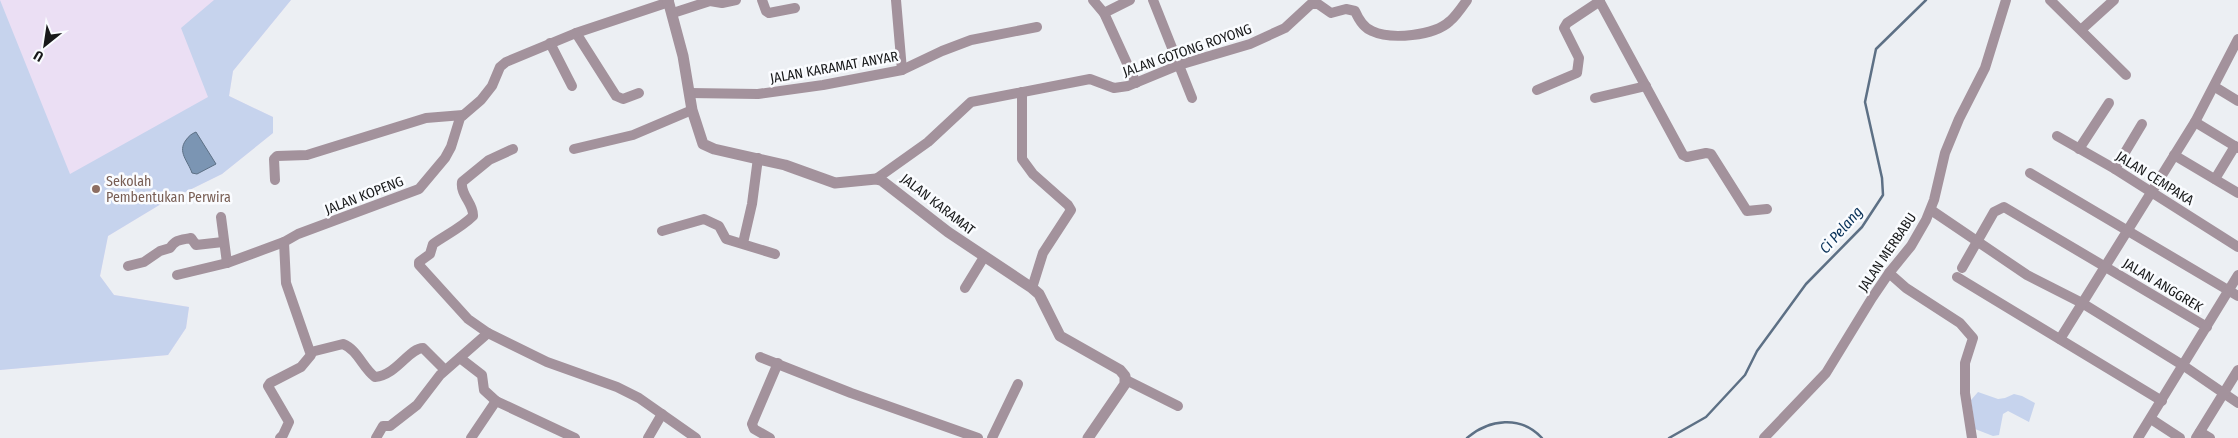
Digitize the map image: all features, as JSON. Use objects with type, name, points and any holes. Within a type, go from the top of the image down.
[{"type":"street","name":"JALAN KOPENG","points":[[177,275],[227,263],[284,242],[298,234],[419,189],[445,158],[451,147],[458,122],[463,115],[481,100],[492,86],[502,64],[576,33],[670,5],[710,1],[722,3],[736,0]]},
{"type":"street","points":[[762,0],[766,11],[769,13],[795,8]]},
{"type":"street","points":[[896,0],[902,70]]},
{"type":"street","points":[[1093,0],[1104,13],[1136,83]]},
{"type":"street","points":[[1104,13],[1130,0]]},
{"type":"street","points":[[1152,0],[1192,98]]},
{"type":"street","name":"JALAN GOTONG ROYONG","points":[[876,179],[928,142],[967,105],[1090,79],[1114,88],[1136,83],[1179,65],[1250,44],[1273,34],[1290,25],[1311,4],[1318,4],[1331,13],[1340,9],[1351,9],[1355,11],[1370,31],[1394,35],[1432,32],[1450,22],[1467,0]]},
{"type":"street","points":[[1538,90],[1578,73],[1579,58],[1564,28],[1567,23],[1600,0],[1683,155],[1687,157],[1706,153],[1711,154],[1747,211],[1767,209]]},
{"type":"street","name":"JALAN MERBABU","points":[[1765,438],[1826,373],[1889,273],[1910,246],[1931,210],[1945,153],[1959,119],[1985,68],[2006,0]]},
{"type":"street","points":[[2050,0],[2082,29],[2126,75]]},
{"type":"street","points":[[2082,29],[2114,0]]},
{"type":"street","points":[[670,5],[683,56],[692,110],[701,140],[708,147],[758,158],[835,183],[876,179]]},
{"type":"street","name":"JALAN KARAMAT ANYAR","points":[[689,93],[758,94],[823,85],[902,70],[971,40],[1037,27]]},
{"type":"street","points":[[576,33],[616,96],[623,99],[639,93]]},
{"type":"street","points":[[2060,339],[2195,122],[2238,39]]},
{"type":"street","points":[[550,43],[572,86]]},
{"type":"street","points":[[1595,98],[1646,86]]},
{"type":"street","points":[[2214,87],[2238,101]]},
{"type":"street","points":[[1022,92],[1022,159],[1033,174],[1068,205],[1071,210],[1043,253],[1032,288]]},
{"type":"street","points":[[2079,149],[2109,103]]},
{"type":"street","points":[[574,149],[633,134],[692,110]]},
{"type":"street","points":[[275,180],[274,159],[277,156],[307,155],[321,152],[426,118],[463,115]]},
{"type":"street","points":[[2195,122],[2237,147],[2215,179]]},
{"type":"street","points":[[2115,169],[2142,124]]},
{"type":"street","name":"JALAN CEMPAKA","points":[[2057,136],[2151,191],[2238,247]]},
{"type":"street","points":[[513,149],[489,160],[462,182],[462,188],[474,211],[474,216],[452,230],[447,237],[433,244],[430,254],[419,264],[468,319],[488,333],[533,356],[617,386],[639,398],[696,438]]},
{"type":"street","points":[[2174,155],[2238,193]]},
{"type":"street","points":[[743,243],[752,204],[758,158]]},
{"type":"street","points":[[2030,173],[2233,293]]},
{"type":"street","name":"JALAN KARAMAT","points":[[876,179],[891,186],[948,232],[1032,288],[1039,294],[1060,336],[1120,370],[1124,373],[1126,380]]},
{"type":"street","name":"JALAN ANGGREK","points":[[1977,242],[1994,212],[2004,208],[2207,327]]},
{"type":"street","points":[[1931,210],[2027,275],[2082,303],[2184,366],[2238,403]]},
{"type":"street","points":[[221,217],[227,263]]},
{"type":"street","points":[[662,231],[704,220],[719,226],[724,238],[774,254]]},
{"type":"street","points":[[128,266],[144,262],[160,251],[170,248],[173,243],[180,239],[191,238],[196,244],[223,242]]},
{"type":"street","points":[[280,438],[284,435],[289,422],[268,386],[270,383],[301,368],[308,362],[311,352],[286,283],[284,242]]},
{"type":"street","points":[[1977,242],[1960,272],[2060,339],[2162,400]]},
{"type":"street","points":[[965,288],[984,257]]},
{"type":"street","points":[[1889,273],[1906,288],[1960,323],[1973,338],[1965,363],[1965,392],[1972,438]]},
{"type":"street","points":[[2138,438],[2207,327],[2233,293],[2238,275]]},
{"type":"street","points":[[376,438],[383,426],[390,426],[417,405],[430,385],[488,333]]},
{"type":"street","points":[[311,352],[343,344],[346,345],[356,353],[375,377],[382,376],[395,369],[417,349],[424,348],[445,370]]},
{"type":"street","points":[[760,357],[860,397],[978,438]]},
{"type":"street","points":[[460,358],[482,375],[484,390],[496,401],[575,438]]},
{"type":"street","points":[[770,438],[754,428],[752,424],[778,363]]},
{"type":"street","points":[[2210,438],[2198,435],[2238,370]]},
{"type":"street","points":[[1088,438],[1126,380],[1178,406]]},
{"type":"street","points":[[992,438],[1018,384]]},
{"type":"street","points":[[471,438],[496,401]]},
{"type":"street","points":[[648,438],[662,414]]},
{"type":"street","points":[[2151,419],[2180,438]]},
{"type":"shaded area","name":"Sekolah Pembentukan Perwira","points":[[0,0],[291,0],[233,71],[229,96],[273,117],[273,133],[222,174],[161,204],[108,236],[100,276],[114,295],[189,307],[186,328],[168,355],[0,370]]},
{"type":"shaded area","name":"Sekolah Pembentukan Perwira","points":[[0,0],[70,174],[208,97],[181,28],[214,0],[291,0],[233,71],[229,96],[273,117],[273,133],[222,174],[161,204],[108,236],[100,276],[114,295],[189,307],[186,328],[168,355],[0,370]]},
{"type":"shaded area","points":[[196,132],[216,164],[197,174],[192,173],[183,153],[184,144],[187,139]]},
{"type":"shaded area","points":[[1978,392],[1998,399],[2014,394],[2035,403],[2029,422],[2008,411],[2003,414],[1999,435],[1993,436],[1975,429],[1971,400]]},
{"type":"waterway","name":"Ci Pelang","points":[[1669,438],[1706,417],[1745,375],[1757,351],[1806,284],[1862,227],[1883,195],[1882,178],[1865,102],[1876,49],[1926,0]]},
{"type":"waterway","name":"Ci Pelang","points":[[1467,438],[1485,427],[1505,422],[1525,426],[1542,438]]},
{"type":"place","name":"Sekolah Pembentukan Perwira","points":[[96,189]]}]
